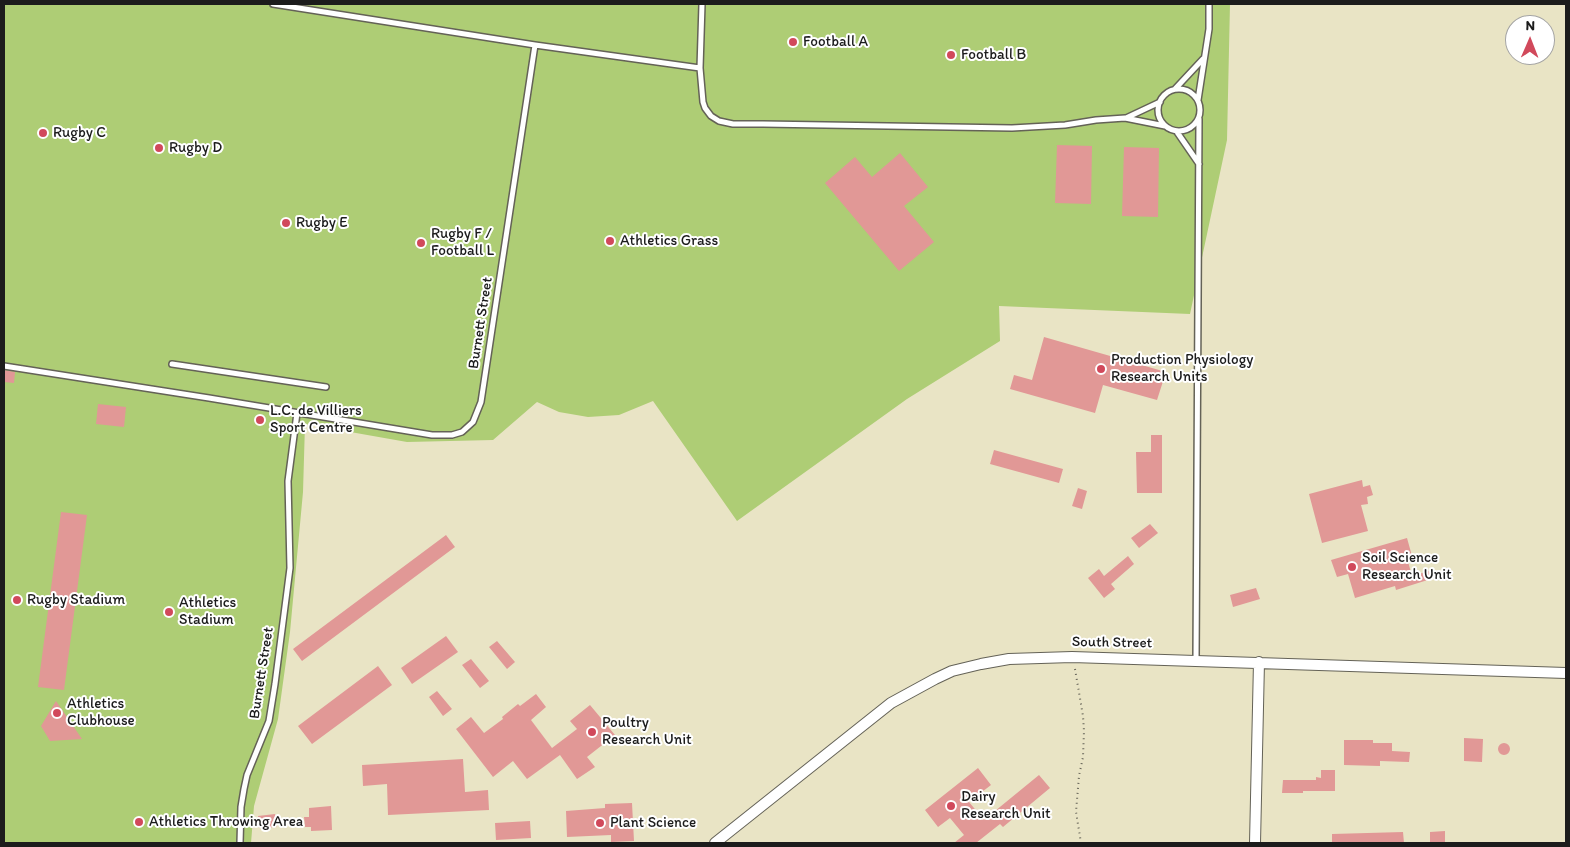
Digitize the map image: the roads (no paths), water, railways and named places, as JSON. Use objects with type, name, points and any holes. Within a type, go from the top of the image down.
[{"type":"street","name":"South Street","points":[[715,843],[891,703],[952,671],[981,664],[1009,659],[1072,657],[1566,673]]},
{"type":"street","points":[[1255,843],[1259,662]]},
{"type":"lane","points":[[273,4],[535,45],[700,68]]},
{"type":"lane","points":[[702,4],[700,68],[703,102],[705,108],[719,121],[733,124],[1012,128],[1065,125],[1125,118],[1165,126],[1177,132],[1200,164]]},
{"type":"lane","points":[[1196,660],[1199,119],[1201,112],[1198,100],[1208,36],[1209,4]]},
{"type":"lane","name":"Burnett Street","points":[[4,366],[432,435],[452,435],[462,432],[473,422],[481,402],[535,45]]},
{"type":"lane","points":[[1165,126],[1158,115],[1163,96],[1175,89],[1203,59]]},
{"type":"lane","points":[[1175,89],[1188,91],[1198,100]]},
{"type":"lane","points":[[1125,118],[1160,102]]},
{"type":"lane","points":[[1177,132],[1190,129],[1199,119]]},
{"type":"lane","points":[[172,364],[326,387]]},
{"type":"lane","name":"Burnett Street","points":[[240,843],[241,807],[247,775],[268,721],[275,684],[290,568],[288,481],[296,413]]},
{"type":"place","name":"Football A","points":[[793,42]]},
{"type":"place","name":"Football B","points":[[951,55]]},
{"type":"place","name":"Rugby C","points":[[43,133]]},
{"type":"place","name":"Rugby D","points":[[159,148]]},
{"type":"place","name":"Rugby E","points":[[286,223]]},
{"type":"place","name":"Athletics Grass","points":[[610,241]]},
{"type":"place","name":"Rugby F / Football L","points":[[421,243]]},
{"type":"place","name":"Production Physiology Research Units","points":[[1101,369]]},
{"type":"place","name":"L.C. de Villiers Sport Centre","points":[[260,420]]},
{"type":"place","name":"Soil Science Research Unit","points":[[1352,567]]},
{"type":"place","name":"Rugby Stadium","points":[[17,600]]},
{"type":"place","name":"Athletics Stadium","points":[[169,612]]},
{"type":"place","name":"Athletics Clubhouse","points":[[57,713]]},
{"type":"place","name":"Poultry Research Unit","points":[[592,732]]},
{"type":"place","name":"Dairy Research Unit","points":[[951,806]]},
{"type":"place","name":"Athletics Throwing Area","points":[[139,822]]},
{"type":"place","name":"Plant Science","points":[[600,823]]}]
